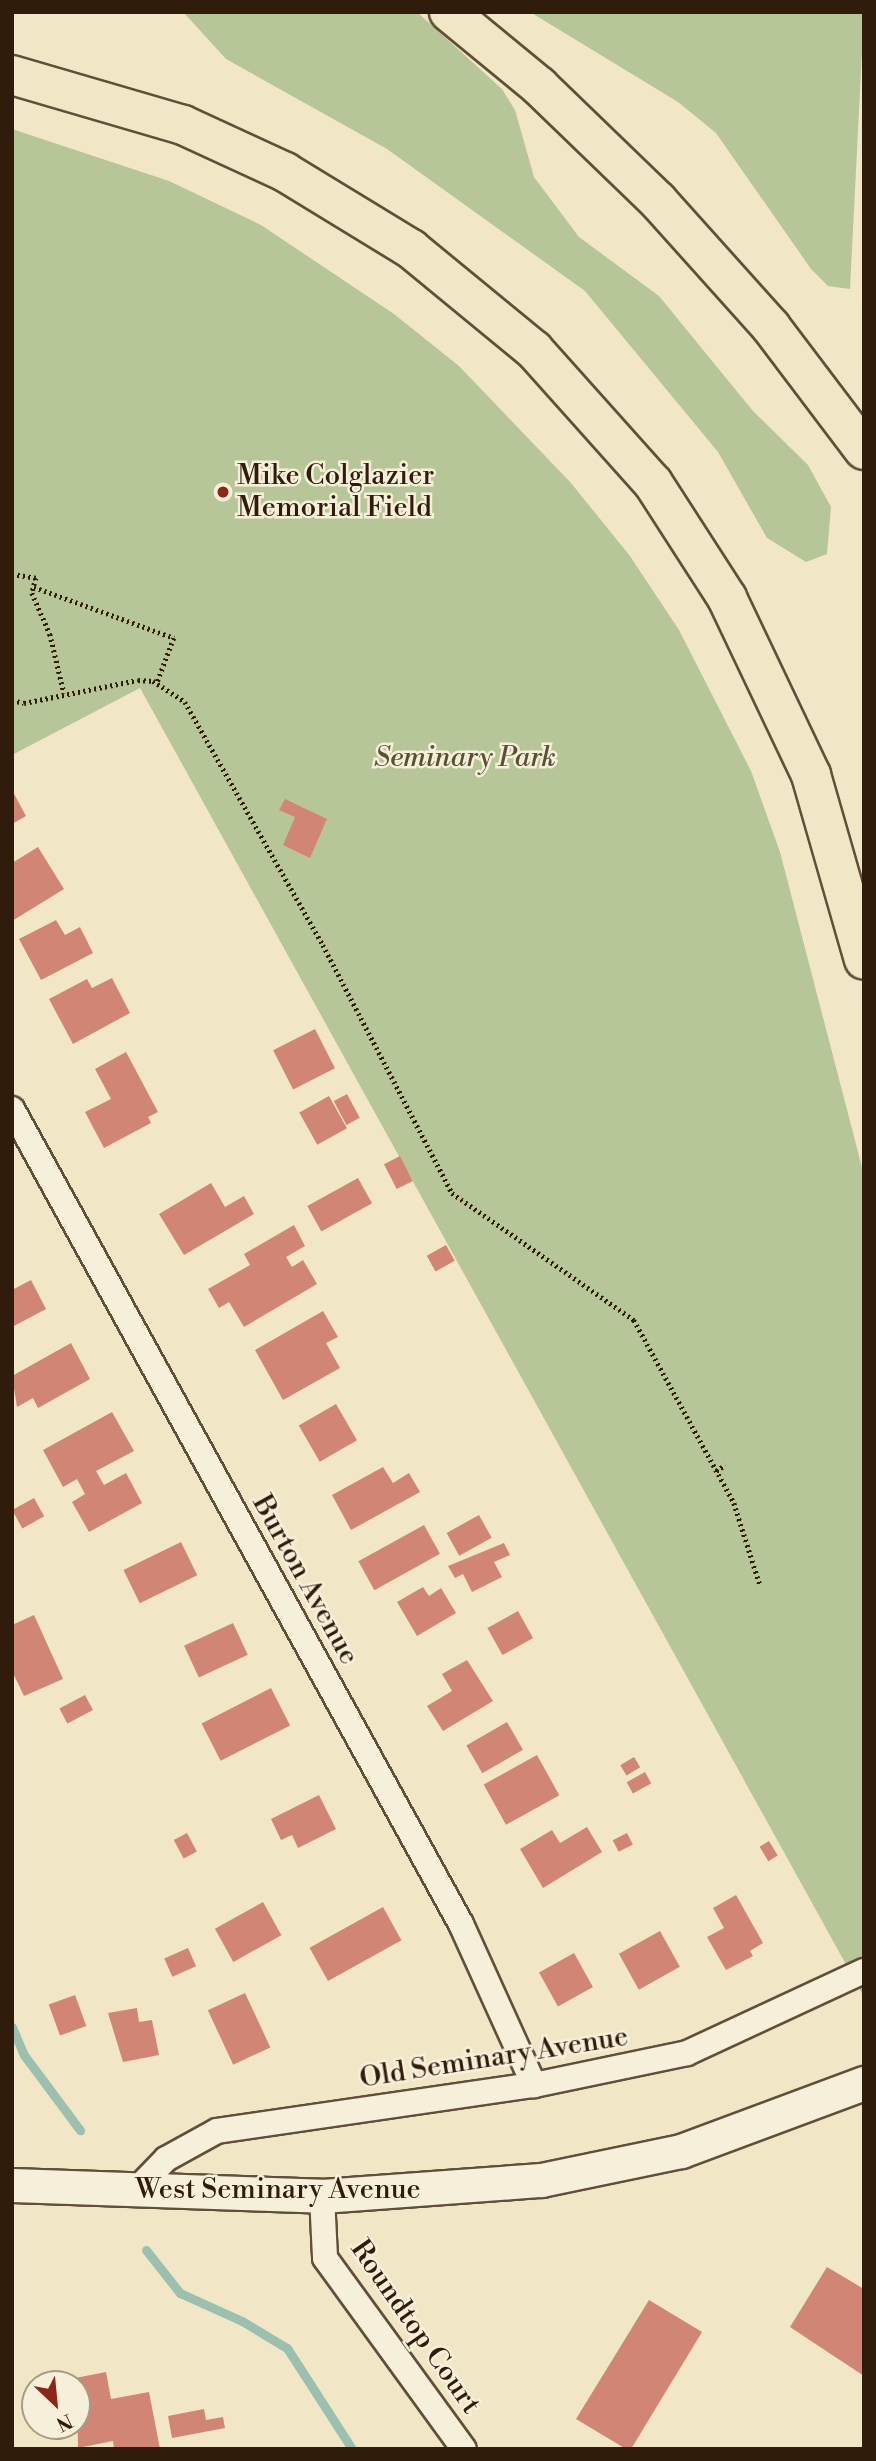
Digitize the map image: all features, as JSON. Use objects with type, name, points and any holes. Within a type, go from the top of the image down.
[{"type":"highway","points":[[449,12],[548,94],[658,201],[771,327],[864,450]]},
{"type":"highway","points":[[12,75],[183,125],[285,172],[411,249],[474,296],[560,377],[653,484],[689,535],[760,659],[811,775],[864,960]]},
{"type":"main road","name":"West Seminary Avenue","points":[[12,2185],[322,2196],[516,2182],[611,2168],[695,2146],[864,2083]]},
{"type":"street","name":"Burton Avenue","points":[[12,1109],[461,1924],[534,2085]]},
{"type":"street","name":"Old Seminary Avenue","points":[[136,2190],[166,2159],[217,2131],[534,2085],[687,2053],[864,1971]]},
{"type":"street","name":"Roundtop Court","points":[[322,2196],[325,2258],[464,2449]]},
{"type":"path","points":[[12,573],[36,578],[34,587],[64,693]]},
{"type":"path","points":[[34,587],[174,638],[157,684]]},
{"type":"path","points":[[12,700],[138,680],[157,684],[185,702],[218,755],[452,1194],[634,1320],[734,1503],[760,1585]]},
{"type":"path","points":[[716,1471],[724,1465]]},
{"type":"green space","points":[[417,12],[502,89],[515,110],[534,177],[579,237],[659,296],[753,411],[808,465],[831,507],[827,554],[806,562],[767,538],[718,452],[585,291],[387,149],[226,59],[185,14]]},
{"type":"green space","points":[[530,12],[864,12],[850,289],[828,286],[811,269],[716,133],[678,102]]},
{"type":"green space","name":"Seminary Park","points":[[12,129],[169,181],[261,225],[394,314],[459,366],[571,483],[630,556],[679,630],[751,771],[780,852],[864,1175],[864,1997],[140,688],[12,755]]},
{"type":"building","points":[[12,790],[26,816],[12,824]]},
{"type":"building","points":[[285,799],[327,819],[310,858],[283,845],[295,817],[279,810]]},
{"type":"building","points":[[38,847],[64,889],[12,921],[12,863]]},
{"type":"building","points":[[56,920],[65,935],[80,927],[93,953],[41,980],[19,939]]},
{"type":"building","points":[[112,978],[130,1013],[73,1044],[49,999],[87,979],[92,988]]},
{"type":"building","points":[[315,1029],[335,1068],[293,1090],[273,1050]]},
{"type":"building","points":[[126,1052],[158,1112],[148,1117],[151,1123],[104,1148],[85,1112],[111,1099],[95,1069]]},
{"type":"building","points":[[347,1094],[360,1118],[346,1125],[334,1101]]},
{"type":"building","points":[[329,1096],[347,1128],[317,1145],[299,1112]]},
{"type":"building","points":[[400,1156],[413,1181],[397,1189],[384,1164]]},
{"type":"building","points":[[358,1178],[372,1203],[321,1231],[307,1206]]},
{"type":"building","points":[[211,1183],[225,1207],[244,1196],[254,1214],[184,1255],[159,1214]]},
{"type":"building","points":[[294,1225],[305,1246],[286,1257],[292,1267],[303,1260],[317,1284],[244,1327],[229,1302],[219,1308],[208,1289],[250,1265],[244,1254]]},
{"type":"building","points":[[446,1245],[455,1261],[435,1271],[427,1256]]},
{"type":"building","points":[[31,1280],[46,1309],[12,1327],[12,1290]]},
{"type":"building","points":[[323,1311],[338,1337],[326,1343],[340,1368],[283,1400],[255,1350]]},
{"type":"building","points":[[71,1343],[90,1379],[38,1408],[33,1398],[17,1407],[12,1376]]},
{"type":"building","points":[[336,1404],[357,1440],[320,1462],[299,1426]]},
{"type":"building","points":[[112,1412],[134,1451],[96,1471],[104,1485],[126,1473],[142,1503],[89,1532],[72,1502],[85,1494],[77,1479],[63,1487],[43,1450]]},
{"type":"building","points":[[383,1467],[393,1483],[409,1473],[420,1492],[351,1530],[332,1495]]},
{"type":"building","points":[[34,1498],[44,1516],[22,1528],[12,1510]]},
{"type":"building","points":[[479,1515],[492,1538],[459,1556],[447,1533]]},
{"type":"building","points":[[424,1525],[440,1554],[374,1590],[358,1561]]},
{"type":"building","points":[[181,1542],[197,1575],[140,1603],[123,1570]]},
{"type":"building","points":[[504,1543],[510,1555],[494,1562],[502,1577],[472,1592],[463,1574],[455,1578],[448,1566]]},
{"type":"building","points":[[423,1587],[429,1596],[441,1588],[456,1613],[417,1636],[397,1602]]},
{"type":"building","points":[[518,1611],[533,1638],[502,1655],[487,1628]]},
{"type":"building","points":[[34,1615],[63,1679],[24,1696],[12,1671],[12,1625]]},
{"type":"building","points":[[233,1623],[248,1655],[199,1678],[184,1646]]},
{"type":"building","points":[[467,1660],[493,1701],[443,1731],[427,1706],[452,1691],[442,1674]]},
{"type":"building","points":[[271,1688],[290,1725],[221,1761],[202,1723]]},
{"type":"building","points":[[85,1695],[93,1710],[67,1724],[59,1709]]},
{"type":"building","points":[[507,1722],[523,1750],[482,1773],[466,1746]]},
{"type":"building","points":[[537,1755],[559,1795],[506,1825],[484,1785]]},
{"type":"building","points":[[634,1757],[640,1767],[626,1776],[620,1765]]},
{"type":"building","points":[[645,1772],[651,1783],[633,1794],[627,1782]]},
{"type":"building","points":[[319,1795],[336,1829],[298,1848],[292,1835],[281,1840],[271,1819]]},
{"type":"building","points":[[587,1827],[602,1852],[543,1888],[520,1849],[552,1830],[560,1843]]},
{"type":"building","points":[[187,1833],[197,1852],[184,1859],[174,1840]]},
{"type":"building","points":[[627,1833],[633,1845],[619,1852],[613,1840]]},
{"type":"building","points":[[769,1841],[778,1856],[768,1861],[760,1847]]},
{"type":"building","points":[[736,1895],[763,1943],[750,1951],[753,1956],[726,1970],[707,1937],[724,1928],[713,1908]]},
{"type":"building","points":[[263,1902],[281,1935],[233,1962],[215,1929]]},
{"type":"building","points":[[383,1907],[401,1940],[328,1981],[310,1948]]},
{"type":"building","points":[[660,1931],[680,1967],[639,1990],[619,1954]]},
{"type":"building","points":[[188,1948],[196,1966],[172,1977],[164,1959]]},
{"type":"building","points":[[574,1953],[593,1987],[558,2007],[539,1972]]},
{"type":"building","points":[[245,1993],[270,2047],[233,2065],[208,2010]]},
{"type":"building","points":[[75,1995],[86,2026],[60,2036],[49,2005]]},
{"type":"building","points":[[137,2008],[139,2022],[152,2020],[159,2055],[123,2062],[108,2013]]},
{"type":"building","points":[[827,2267],[864,2289],[864,2376],[790,2327]]},
{"type":"building","points":[[649,2300],[702,2332],[631,2449],[626,2449],[576,2419]]},
{"type":"building","points":[[106,2372],[111,2399],[149,2392],[160,2449],[114,2449],[113,2441],[78,2448],[78,2440],[91,2440],[91,2375]]},
{"type":"building","points":[[204,2409],[206,2420],[223,2417],[225,2428],[172,2438],[168,2416]]},
{"type":"waterway","points":[[12,2027],[24,2055],[80,2130]]},
{"type":"waterway","points":[[146,2250],[180,2293],[242,2321],[287,2348],[352,2449]]},
{"type":"place","name":"Mike Colglazier Memorial Field","points":[[223,492]]}]
